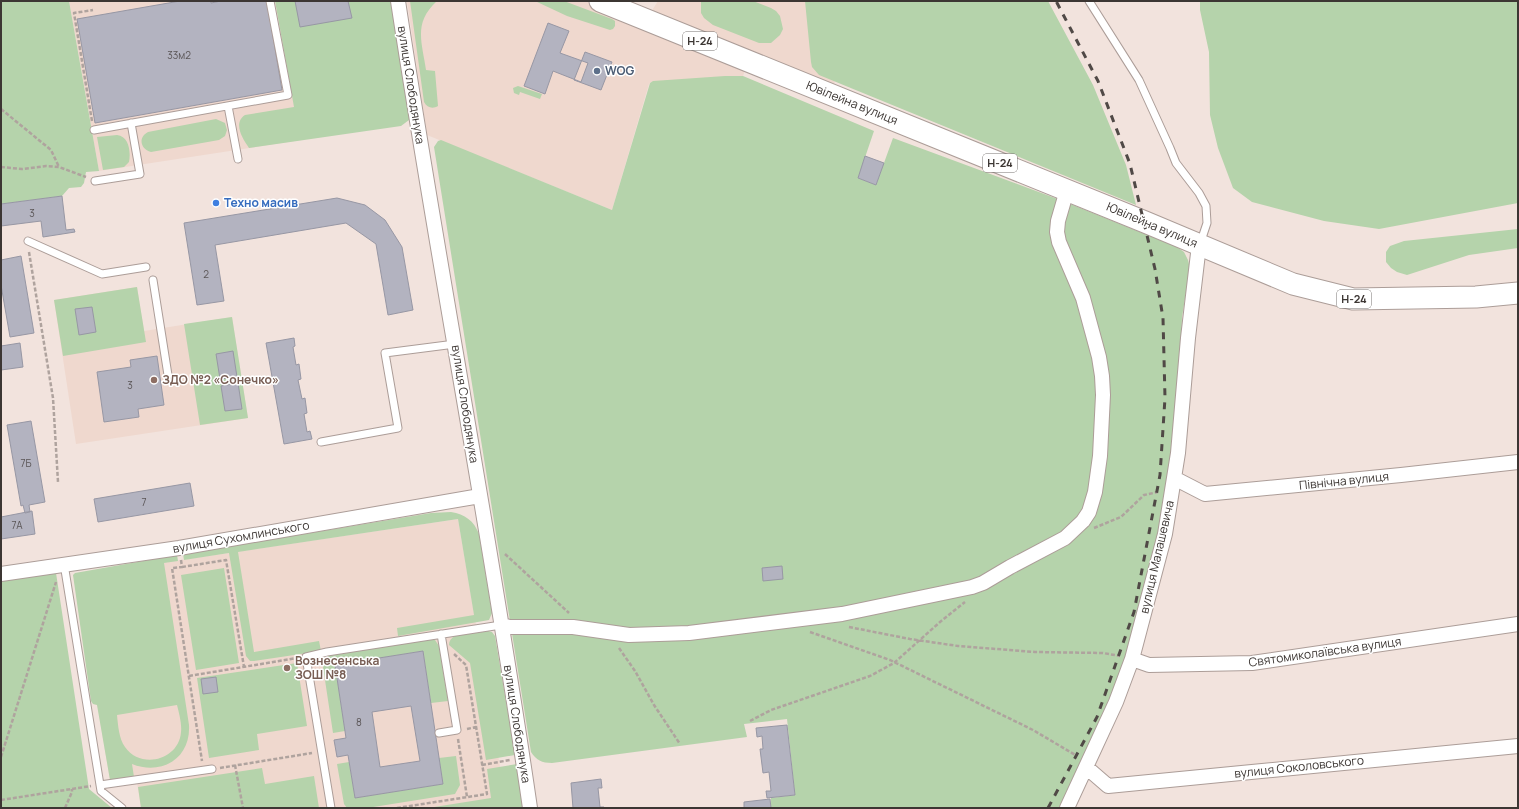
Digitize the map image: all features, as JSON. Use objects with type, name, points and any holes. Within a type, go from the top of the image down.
[{"type":"main road","name":"Ювілейна вулиця","points":[[600,1],[1067,190],[1293,284],[1353,299],[1476,297],[1518,293]]},
{"type":"street","name":"вулиця Слободянука","points":[[398,1],[418,135],[455,344],[530,808]]},
{"type":"street","points":[[501,625],[510,627],[586,628],[629,635],[689,633],[822,617],[972,587],[983,583],[1022,560],[1066,538],[1074,531],[1088,512],[1096,492],[1103,395],[1099,357],[1094,336],[1083,298],[1059,242],[1057,232],[1058,221],[1067,190]]},
{"type":"street","name":"вулиця Малашевича","points":[[1067,808],[1116,702],[1132,659],[1165,534],[1178,453],[1188,338],[1199,245]]},
{"type":"street","name":"Північна вулиця","points":[[1173,484],[1206,494],[1518,462]]},
{"type":"street","name":"вулиця Сухомлинського","points":[[1,574],[179,548],[480,496]]},
{"type":"street","name":"Святомиколаївська вулиця","points":[[1132,659],[1149,665],[1252,662],[1518,624]]},
{"type":"street","name":"вулиця Соколовського","points":[[1086,767],[1108,786],[1518,746]]},
{"type":"lane","points":[[94,130],[288,96],[270,1]]},
{"type":"lane","points":[[1089,1],[1139,80],[1176,164],[1199,193],[1206,206],[1207,223],[1199,245]]},
{"type":"lane","points":[[228,106],[238,159]]},
{"type":"lane","points":[[95,181],[140,174],[131,123]]},
{"type":"lane","points":[[28,241],[102,274],[146,267]]},
{"type":"lane","points":[[154,280],[168,375]]},
{"type":"lane","points":[[320,442],[398,428],[385,353],[455,344]]},
{"type":"lane","points":[[64,564],[101,791],[122,808]]},
{"type":"lane","points":[[331,808],[306,657],[327,652],[501,625]]},
{"type":"lane","points":[[439,733],[456,730],[441,634]]},
{"type":"lane","points":[[100,785],[212,769]]},
{"type":"path","points":[[93,10],[74,13],[94,130]]},
{"type":"path","points":[[1,109],[51,150],[59,167]]},
{"type":"path","points":[[1,167],[22,169],[46,166],[59,167],[95,181]]},
{"type":"path","points":[[28,241],[53,398],[58,482]]},
{"type":"path","points":[[1091,529],[1121,517],[1144,495],[1173,484]]},
{"type":"path","points":[[487,537],[525,574],[586,628]]},
{"type":"path","points":[[181,560],[182,567]]},
{"type":"path","points":[[204,770],[172,568],[226,560],[244,667]]},
{"type":"path","points":[[1,757],[55,584],[64,564]]},
{"type":"path","points":[[750,721],[771,710],[870,676],[894,663],[966,601]]},
{"type":"path","points":[[843,626],[920,641],[958,646],[1035,652],[1103,652],[1132,659]]},
{"type":"path","points":[[806,631],[894,663],[1033,730],[1082,759],[1086,767]]},
{"type":"path","points":[[605,632],[624,653],[636,671],[654,705],[680,744]]},
{"type":"path","points":[[189,676],[306,657]]},
{"type":"path","points":[[397,808],[487,794],[466,664]]},
{"type":"path","points":[[456,730],[467,797]]},
{"type":"path","points":[[212,769],[322,751]]},
{"type":"path","points":[[482,765],[523,758]]},
{"type":"path","points":[[235,765],[242,808]]},
{"type":"path","points":[[1,801],[100,785]]},
{"type":"path","points":[[65,808],[72,789]]},
{"type":"shaded area","points":[[69,1],[275,1],[301,140],[99,171]]},
{"type":"shaded area","points":[[407,1],[585,1],[747,65],[743,76],[651,82],[649,84],[612,210],[427,135]]},
{"type":"shaded area","points":[[658,1],[844,1],[834,87],[651,12]]},
{"type":"shaded area","name":"ЗДО №2 «Сонечко»","points":[[137,287],[144,331],[232,317],[248,418],[76,444],[54,300]]},
{"type":"shaded area","name":"Вознесенська ЗОШ №8","points":[[458,519],[507,808],[141,808],[136,776],[110,780],[76,577]]},
{"type":"green space","points":[[1,1],[69,1],[99,171],[86,172],[84,183],[81,187],[69,188],[62,196],[1,204]]},
{"type":"green space","points":[[275,1],[395,1],[411,116],[409,120],[401,126],[249,148],[241,135],[239,126],[241,118],[245,115],[294,107]]},
{"type":"green space","points":[[410,1],[437,1],[429,9],[425,17],[421,33],[421,42],[426,70],[435,71],[438,106],[434,107],[428,107],[424,102]]},
{"type":"green space","points":[[535,1],[564,1],[612,19],[615,21],[615,26],[610,30],[567,16]]},
{"type":"green space","points":[[701,1],[753,1],[776,11],[780,16],[783,29],[780,35],[771,43],[759,43],[713,25],[704,18],[701,13]]},
{"type":"green space","points":[[805,1],[1048,1],[1093,85],[1126,165],[1136,205],[819,75],[812,67],[811,62]]},
{"type":"green space","points":[[1200,1],[1518,1],[1518,203],[1379,229],[1324,221],[1252,202],[1233,188],[1218,148],[1210,115],[1209,52],[1200,10]]},
{"type":"green space","points":[[743,76],[874,131],[858,178],[876,185],[893,138],[1063,201],[1177,247],[1184,252],[1188,260],[1190,268],[1182,317],[1179,406],[1159,537],[1128,658],[1109,706],[1059,808],[771,808],[771,798],[795,795],[787,719],[744,724],[747,737],[552,763],[540,760],[531,752],[434,147],[438,141],[441,140],[612,210],[650,83],[653,81]]},
{"type":"green space","points":[[518,86],[542,94],[540,99],[520,92],[519,95],[514,93],[513,88]]},
{"type":"green space","points":[[216,119],[225,123],[227,130],[225,136],[219,140],[151,152],[143,146],[143,137],[148,132]]},
{"type":"green space","points":[[121,136],[127,141],[130,154],[129,162],[124,167],[103,170],[97,137]]},
{"type":"green space","points":[[1518,229],[1518,248],[1469,255],[1407,275],[1397,272],[1386,262],[1386,252],[1390,246],[1404,241]]},
{"type":"green space","points":[[137,287],[146,342],[63,356],[54,300]]},
{"type":"green space","points":[[232,317],[248,418],[200,425],[184,324]]},
{"type":"green space","points":[[451,512],[465,516],[472,522],[479,534],[492,613],[489,620],[398,636],[397,628],[474,615],[458,519],[238,552],[254,652],[319,641],[321,651],[250,661],[246,656],[229,553],[184,560],[183,554],[431,513]]},
{"type":"green space","points":[[177,555],[178,561],[164,563],[189,725],[185,747],[180,755],[164,766],[154,768],[132,764],[134,777],[110,780],[97,705],[93,704],[91,701],[73,575],[75,573]],"holes":[[[177,705],[181,722],[181,732],[179,742],[167,755],[158,759],[149,760],[132,754],[125,747],[120,736],[117,715]]]},
{"type":"green space","points":[[224,568],[239,663],[196,670],[181,575]]},
{"type":"green space","points":[[56,573],[89,789],[112,808],[1,808],[1,580]]},
{"type":"green space","points":[[488,631],[492,632],[495,636],[515,755],[486,760],[470,663],[449,645],[449,642],[455,636]]},
{"type":"green space","points":[[428,639],[435,640],[439,646],[448,701],[431,703],[423,651],[335,665],[345,731],[333,733],[323,667],[323,663],[326,658],[332,655]]},
{"type":"green space","points":[[297,663],[307,726],[257,734],[259,750],[209,758],[197,678]]},
{"type":"green space","points":[[456,756],[460,785],[455,794],[367,808],[347,808],[344,804],[337,764],[349,762],[355,798],[443,784],[439,758]]},
{"type":"green space","points":[[517,764],[524,808],[428,808],[491,798],[487,769]]},
{"type":"green space","points":[[262,768],[265,784],[314,776],[319,808],[141,808],[138,787]]},
{"type":"building","points":[[180,1],[211,1],[211,3],[221,1],[267,1],[282,90],[95,123],[77,19]]},
{"type":"building","points":[[295,1],[348,1],[352,18],[300,27]]},
{"type":"building","points":[[548,23],[569,31],[560,53],[588,63],[581,82],[553,71],[545,94],[524,86]]},
{"type":"building","points":[[585,52],[612,62],[601,90],[574,80]]},
{"type":"building","points":[[865,156],[884,163],[876,185],[858,178]]},
{"type":"building","points":[[62,196],[66,230],[74,229],[75,232],[43,237],[41,221],[1,226],[1,204]]},
{"type":"building","points":[[337,198],[365,205],[385,220],[402,247],[413,310],[388,315],[376,244],[346,223],[215,245],[224,301],[197,305],[184,223]]},
{"type":"building","points":[[21,256],[34,333],[10,337],[1,285],[1,260]]},
{"type":"building","points":[[92,307],[96,332],[79,335],[75,309]]},
{"type":"building","points":[[294,338],[295,346],[293,347],[296,365],[299,364],[301,379],[298,380],[302,399],[305,398],[307,413],[304,414],[307,432],[310,431],[312,439],[284,444],[266,343]]},
{"type":"building","points":[[20,343],[23,367],[1,370],[1,346]]},
{"type":"building","points":[[233,351],[237,377],[220,379],[216,354]]},
{"type":"building","name":"ЗДО №2 «Сонечко»","points":[[157,356],[164,405],[138,409],[139,417],[104,422],[97,372],[131,367],[130,360]]},
{"type":"building","points":[[238,383],[242,409],[225,411],[221,386]]},
{"type":"building","points":[[31,421],[45,502],[29,505],[30,512],[25,513],[23,505],[21,506],[7,425]]},
{"type":"building","points":[[190,483],[194,506],[98,522],[94,499]]},
{"type":"building","points":[[32,511],[35,534],[1,539],[1,517]]},
{"type":"building","points":[[782,566],[783,579],[763,581],[762,568]]},
{"type":"building","name":"Вознесенська ЗОШ №8","points":[[423,651],[443,784],[355,798],[348,755],[337,757],[334,740],[346,738],[335,665]],"holes":[[[411,706],[420,761],[380,767],[372,712]]]},
{"type":"building","points":[[216,677],[218,692],[203,694],[201,679]]},
{"type":"building","points":[[787,725],[795,795],[767,798],[766,791],[771,791],[769,772],[763,773],[760,749],[763,749],[762,736],[757,737],[756,728]]},
{"type":"building","points":[[601,779],[602,788],[598,788],[600,807],[604,808],[573,808],[571,783]]},
{"type":"building","points":[[770,799],[771,808],[744,808],[744,802]]},
{"type":"railway","points":[[1048,808],[1097,717],[1134,612],[1160,475],[1165,398],[1163,318],[1155,269],[1130,164],[1098,81],[1056,1]]},
{"type":"place","name":"WOG","points":[[597,71]]},
{"type":"place","name":"Техно масив","points":[[216,203]]},
{"type":"place","name":"ЗДО №2 «Сонечко»","points":[[154,380]]},
{"type":"place","name":"Вознесенська ЗОШ №8","points":[[287,668]]}]
